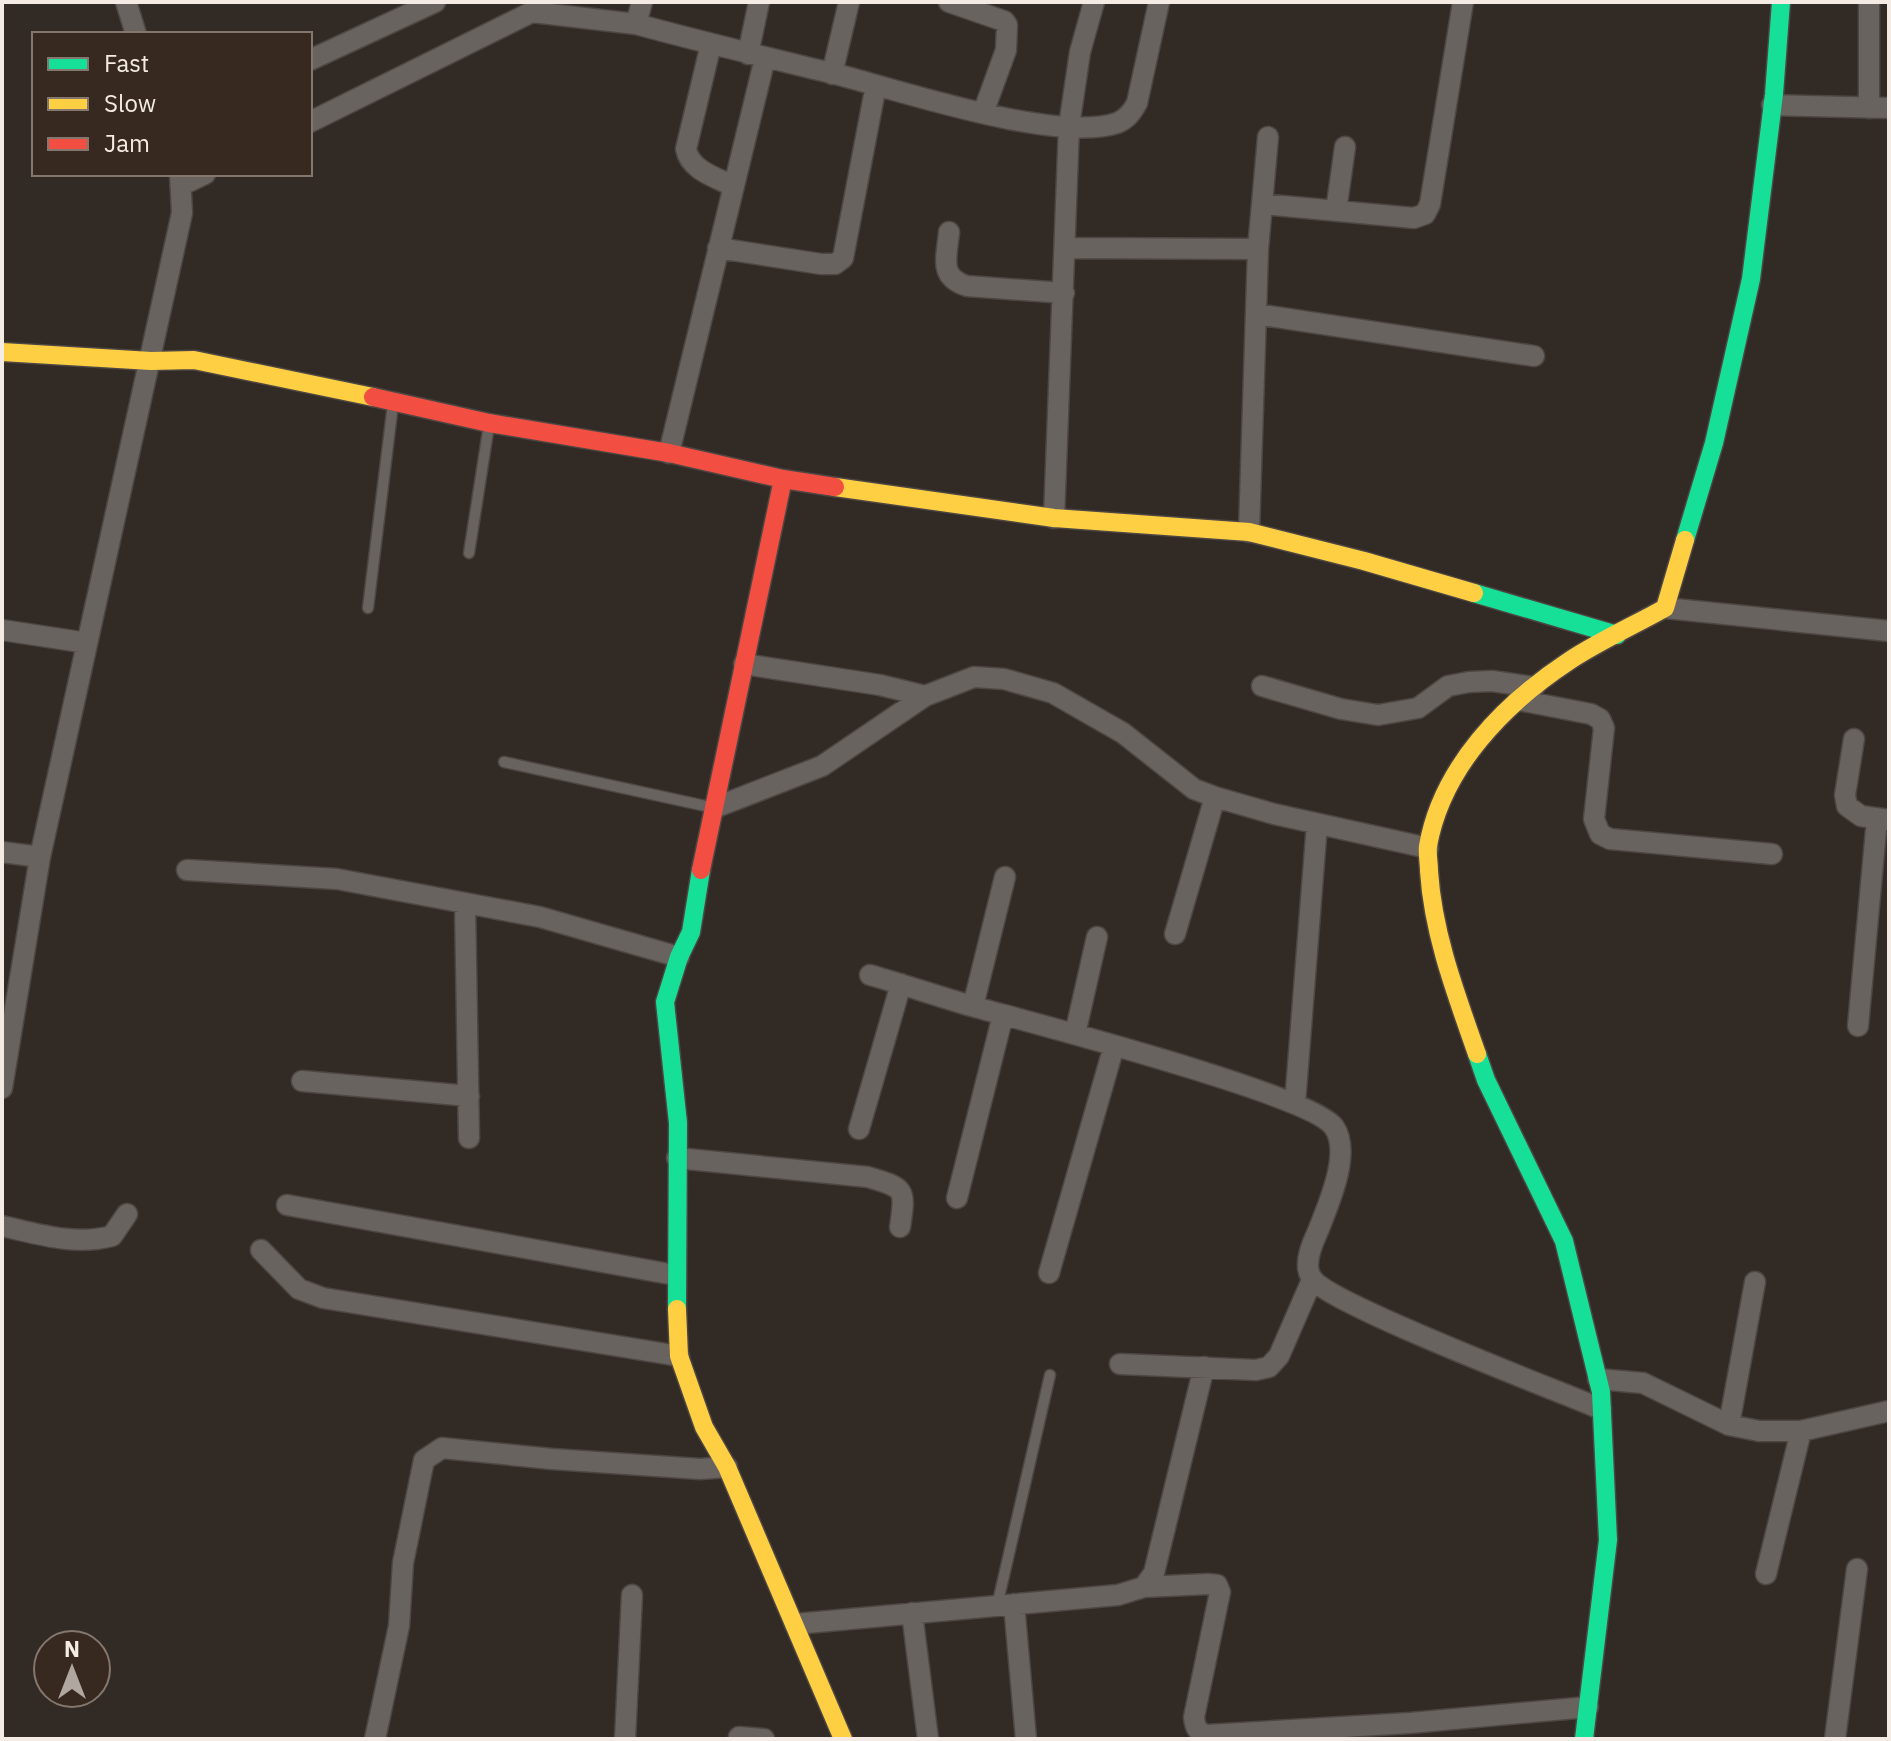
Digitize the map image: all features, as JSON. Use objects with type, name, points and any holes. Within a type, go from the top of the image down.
[{"type":"street","points":[[126,2],[135,32]]},
{"type":"street","points":[[312,59],[389,11],[435,2]]},
{"type":"street","points":[[636,24],[642,2]]},
{"type":"street","points":[[669,453],[733,186],[756,56],[759,2]]},
{"type":"street","points":[[832,74],[849,2]]},
{"type":"street","points":[[949,2],[1004,21],[1007,25],[1006,50],[983,113]]},
{"type":"street","points":[[1054,518],[1069,126],[1080,52],[1094,2]]},
{"type":"street","points":[[312,121],[532,12],[636,24],[983,113],[1053,126],[1094,127],[1117,123],[1130,116],[1137,103],[1159,2]]},
{"type":"street","points":[[1262,204],[1414,218],[1425,214],[1430,204],[1463,2]]},
{"type":"street","points":[[1665,608],[1714,443],[1751,279],[1781,2]]},
{"type":"street","points":[[1772,105],[1879,108],[1869,2]]},
{"type":"street","points":[[711,44],[686,149],[688,160],[696,167],[733,186]]},
{"type":"street","points":[[718,248],[821,264],[835,264],[843,258],[876,85]]},
{"type":"street","points":[[1249,532],[1258,249],[1268,137]]},
{"type":"street","points":[[1336,211],[1345,147]]},
{"type":"street","points":[[2,1088],[40,857],[182,213],[181,180]]},
{"type":"street","points":[[949,232],[946,262],[949,275],[955,282],[967,286],[1064,293]]},
{"type":"street","points":[[1066,248],[1258,249]]},
{"type":"street","points":[[1256,314],[1534,356]]},
{"type":"street","points":[[2,352],[151,361],[194,360],[489,423],[669,453],[783,479],[1054,518],[1249,532],[1364,561],[1617,635]]},
{"type":"street","points":[[783,479],[691,932],[679,957],[665,1002],[678,1123],[675,1275],[679,1356],[704,1427],[727,1467],[843,1739]]},
{"type":"street","points":[[1584,1739],[1608,1540],[1598,1379],[1564,1241],[1486,1080],[1454,989],[1431,902],[1428,848],[1443,797],[1463,759],[1526,694],[1569,661],[1665,608],[1889,631]]},
{"type":"street","points":[[2,630],[87,643]]},
{"type":"street","points":[[744,664],[880,685],[925,696]]},
{"type":"street","points":[[714,808],[822,766],[925,696],[974,677],[1004,679],[1053,693],[1123,733],[1194,789],[1215,797],[1317,824],[1428,848]]},
{"type":"street","points":[[1262,686],[1341,709],[1378,715],[1418,708],[1448,686],[1492,681],[1600,719],[1604,728],[1594,819],[1600,834],[1610,839],[1772,854]]},
{"type":"street","points":[[1854,739],[1845,795],[1847,806],[1853,812],[1883,820],[1858,1026]]},
{"type":"street","points":[[1175,934],[1215,797]]},
{"type":"street","points":[[1295,1103],[1317,824]]},
{"type":"street","points":[[2,852],[40,857]]},
{"type":"street","points":[[187,870],[337,879],[540,917],[679,957]]},
{"type":"street","points":[[973,1006],[1005,877]]},
{"type":"street","points":[[465,903],[469,1138]]},
{"type":"street","points":[[1075,1034],[1097,937]]},
{"type":"street","points":[[870,975],[1075,1034],[1295,1103],[1324,1118],[1334,1127],[1341,1154],[1330,1203],[1308,1259],[1312,1280],[1328,1293],[1401,1326],[1601,1409]]},
{"type":"street","points":[[859,1129],[901,984]]},
{"type":"street","points":[[957,1198],[1003,1015]]},
{"type":"street","points":[[1049,1273],[1114,1046]]},
{"type":"street","points":[[302,1081],[469,1096]]},
{"type":"street","points":[[677,1158],[868,1177],[898,1186],[903,1191],[904,1201],[900,1227]]},
{"type":"street","points":[[287,1205],[675,1275]]},
{"type":"street","points":[[2,1226],[59,1238],[93,1241],[112,1236],[127,1214]]},
{"type":"street","points":[[261,1250],[299,1289],[323,1298],[679,1356]]},
{"type":"street","points":[[1120,1364],[1256,1370],[1269,1367],[1279,1356],[1312,1280]]},
{"type":"street","points":[[1729,1425],[1755,1282]]},
{"type":"street","points":[[1144,1587],[1154,1573],[1204,1367]]},
{"type":"street","points":[[1598,1379],[1643,1383],[1729,1425],[1759,1431],[1801,1431],[1889,1411]]},
{"type":"street","points":[[1766,1574],[1801,1431]]},
{"type":"street","points":[[375,1739],[399,1626],[403,1563],[424,1460],[433,1452],[442,1448],[700,1469],[727,1467]]},
{"type":"street","points":[[1835,1739],[1857,1569]]},
{"type":"street","points":[[795,1624],[1118,1595],[1144,1587],[1208,1584],[1217,1585],[1220,1592],[1194,1717],[1195,1727],[1200,1733],[1379,1732],[1588,1707]]},
{"type":"street","points":[[625,1739],[632,1595]]},
{"type":"street","points":[[1006,1605],[1026,1739]]},
{"type":"street","points":[[912,1613],[928,1739]]},
{"type":"street","points":[[739,1737],[764,1739]]},
{"type":"lane","points":[[368,608],[394,402]]},
{"type":"lane","points":[[469,553],[489,423]]},
{"type":"lane","points":[[504,762],[714,808]]},
{"type":"lane","points":[[1006,1605],[1050,1375]]},
{"type":"traffic: fast","points":[[1685,540],[1714,443],[1751,279],[1774,94],[1781,2]]},
{"type":"traffic: fast","points":[[1474,593],[1617,635]]},
{"type":"traffic: fast","points":[[677,1309],[678,1123],[665,1002],[679,957],[691,932],[701,870]]},
{"type":"traffic: fast","points":[[1477,1054],[1486,1080],[1564,1241],[1601,1392],[1608,1540],[1584,1739]]},
{"type":"traffic: slow","points":[[2,352],[151,361],[194,360],[373,397]]},
{"type":"traffic: slow","points":[[835,487],[1054,518],[1249,532],[1474,593]]},
{"type":"traffic: slow","points":[[1477,1054],[1435,918],[1428,852],[1435,817],[1447,790],[1479,740],[1522,697],[1580,654],[1665,608],[1685,540]]},
{"type":"traffic: slow","points":[[677,1309],[679,1356],[704,1427],[727,1467],[843,1739]]},
{"type":"traffic: jam","points":[[373,397],[489,423],[669,453],[783,479],[835,487]]},
{"type":"traffic: jam","points":[[701,870],[783,479]]}]
